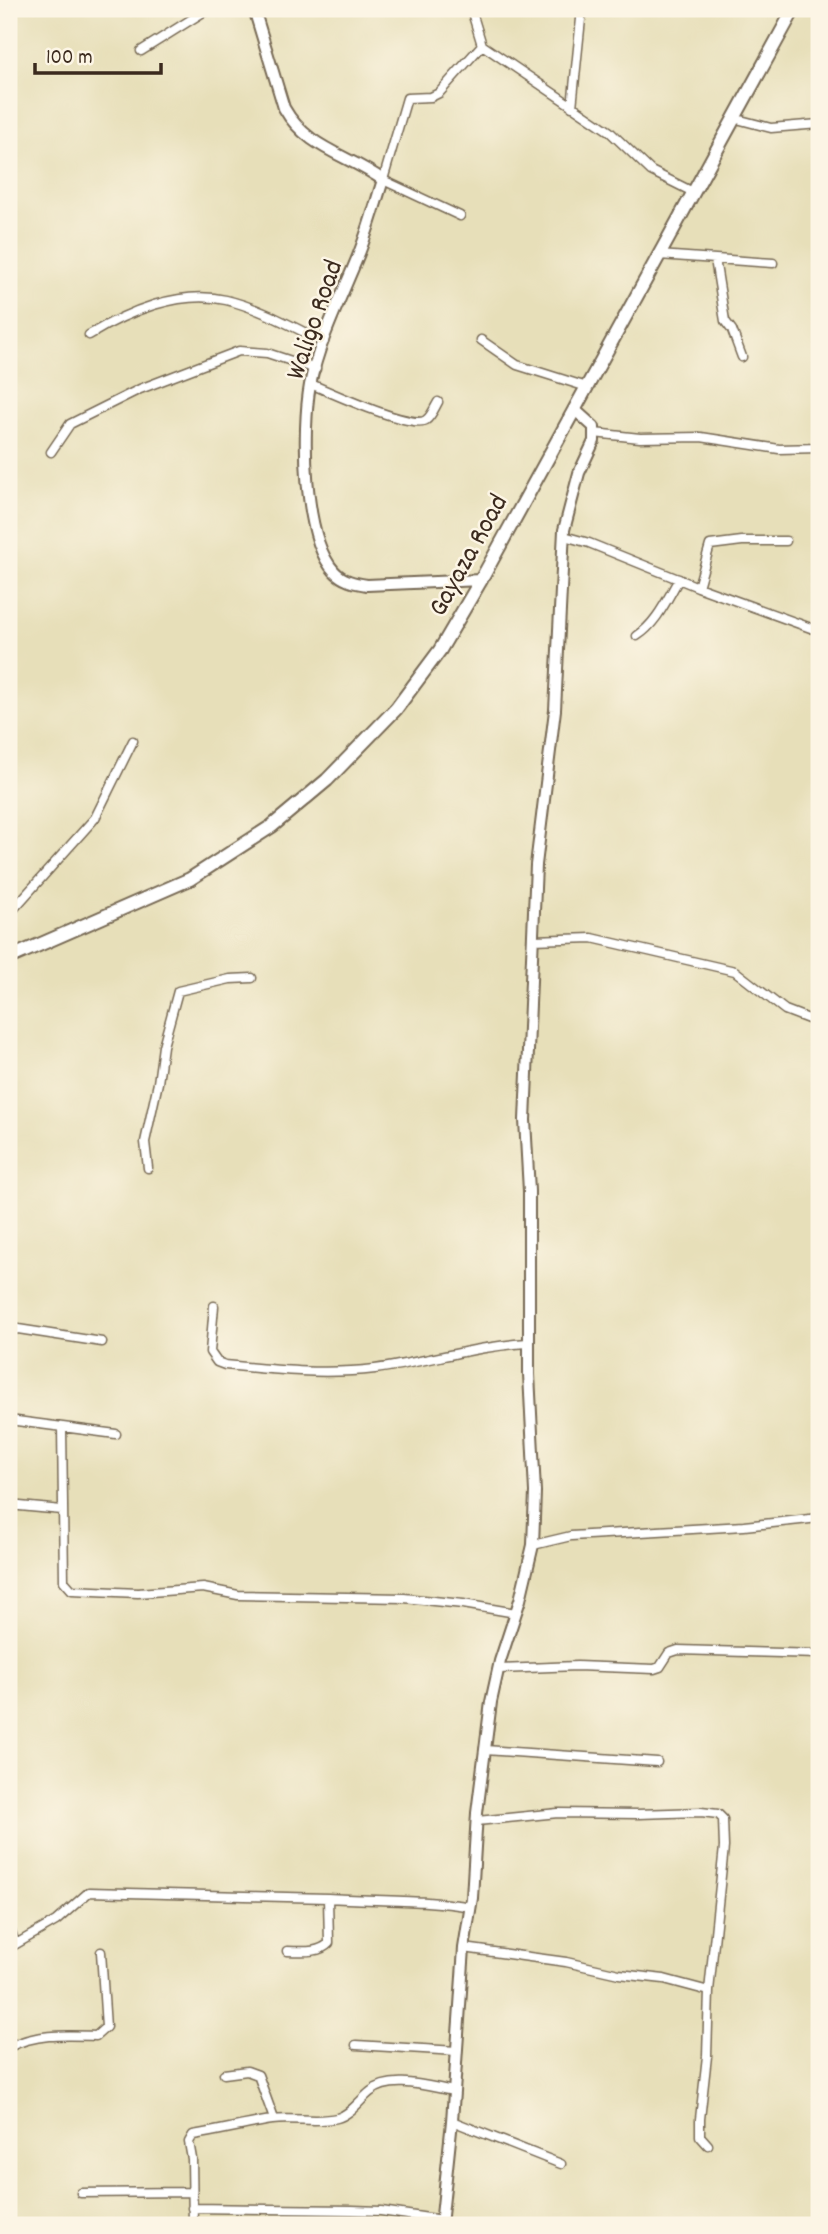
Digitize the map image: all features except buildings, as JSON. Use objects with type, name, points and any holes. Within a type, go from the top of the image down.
[{"type":"main road","name":"Gayaza Road","points":[[9,958],[190,879],[272,826],[327,780],[396,709],[440,650],[481,580],[794,9]]},
{"type":"street","points":[[141,51],[208,9]]},
{"type":"street","points":[[254,9],[284,108],[301,133],[365,167],[383,180],[460,216]]},
{"type":"street","points":[[471,9],[482,45],[609,131],[651,171],[693,192]]},
{"type":"street","points":[[572,107],[582,9]]},
{"type":"street","points":[[383,180],[407,98],[431,97],[439,93],[482,45]]},
{"type":"street","points":[[733,118],[771,128],[819,124]]},
{"type":"street","name":"Waligo Road","points":[[383,180],[311,384],[306,431],[310,506],[315,536],[323,556],[334,572],[345,580],[367,585],[481,580]]},
{"type":"street","points":[[659,255],[773,263]]},
{"type":"street","points":[[715,259],[725,321],[732,330],[742,357]]},
{"type":"street","points":[[89,335],[117,318],[143,308],[212,297],[244,305],[324,342]]},
{"type":"street","points":[[481,340],[517,365],[587,387]]},
{"type":"street","points":[[51,452],[70,424],[79,419],[140,389],[239,351],[267,353],[316,369]]},
{"type":"street","points":[[311,384],[418,423],[425,421],[438,402]]},
{"type":"street","points":[[192,2208],[381,2211],[441,2223],[452,2121],[464,1948],[471,1907],[477,1821],[491,1702],[533,1545],[535,1492],[528,1343],[529,1191],[525,1120],[536,865],[551,749],[564,536],[571,499],[594,441],[594,427],[574,409]]},
{"type":"street","points":[[594,433],[640,438],[701,437],[779,449],[819,448]]},
{"type":"street","points":[[564,536],[589,543],[698,587],[819,631]]},
{"type":"street","points":[[698,587],[710,545],[742,541],[786,541]]},
{"type":"street","points":[[637,636],[661,611],[679,579]]},
{"type":"street","points":[[9,914],[95,818],[133,741]]},
{"type":"street","points":[[533,940],[592,938],[735,971],[785,1010],[819,1023]]},
{"type":"street","points":[[148,1168],[145,1142],[163,1046],[178,991],[230,978],[252,978]]},
{"type":"street","points":[[214,1307],[210,1352],[212,1358],[225,1365],[286,1372],[374,1369],[494,1345],[528,1343]]},
{"type":"street","points":[[9,1331],[18,1329],[102,1342]]},
{"type":"street","points":[[9,1420],[116,1434]]},
{"type":"street","points":[[62,1427],[64,1581],[72,1590],[138,1593],[203,1588],[238,1595],[404,1598],[516,1613]]},
{"type":"street","points":[[9,1505],[62,1510]]},
{"type":"street","points":[[533,1545],[571,1536],[744,1526],[819,1518]]},
{"type":"street","points":[[499,1669],[577,1666],[653,1669],[660,1667],[669,1653],[678,1650],[819,1654]]},
{"type":"street","points":[[485,1750],[657,1762]]},
{"type":"street","points":[[477,1821],[558,1813],[701,1812],[718,1814],[723,1819],[724,1847],[709,1991],[707,2056],[700,2119],[700,2136],[708,2146]]},
{"type":"street","points":[[9,1924],[12,1946],[56,1921],[89,1892],[440,1902],[471,1907]]},
{"type":"street","points":[[287,1951],[312,1951],[325,1948],[329,1943],[328,1898]]},
{"type":"street","points":[[464,1948],[664,1979],[709,1991]]},
{"type":"street","points":[[9,2047],[25,2039],[48,2035],[96,2036],[106,2027],[101,1952]]},
{"type":"street","points":[[356,2045],[457,2051]]},
{"type":"street","points":[[224,2074],[247,2071],[258,2075],[274,2119]]},
{"type":"street","points":[[193,2225],[192,2159],[189,2142],[193,2135],[274,2119],[340,2118],[373,2089],[392,2084],[403,2083],[454,2091]]},
{"type":"street","points":[[452,2121],[561,2164]]},
{"type":"street","points":[[81,2193],[192,2192]]}]
